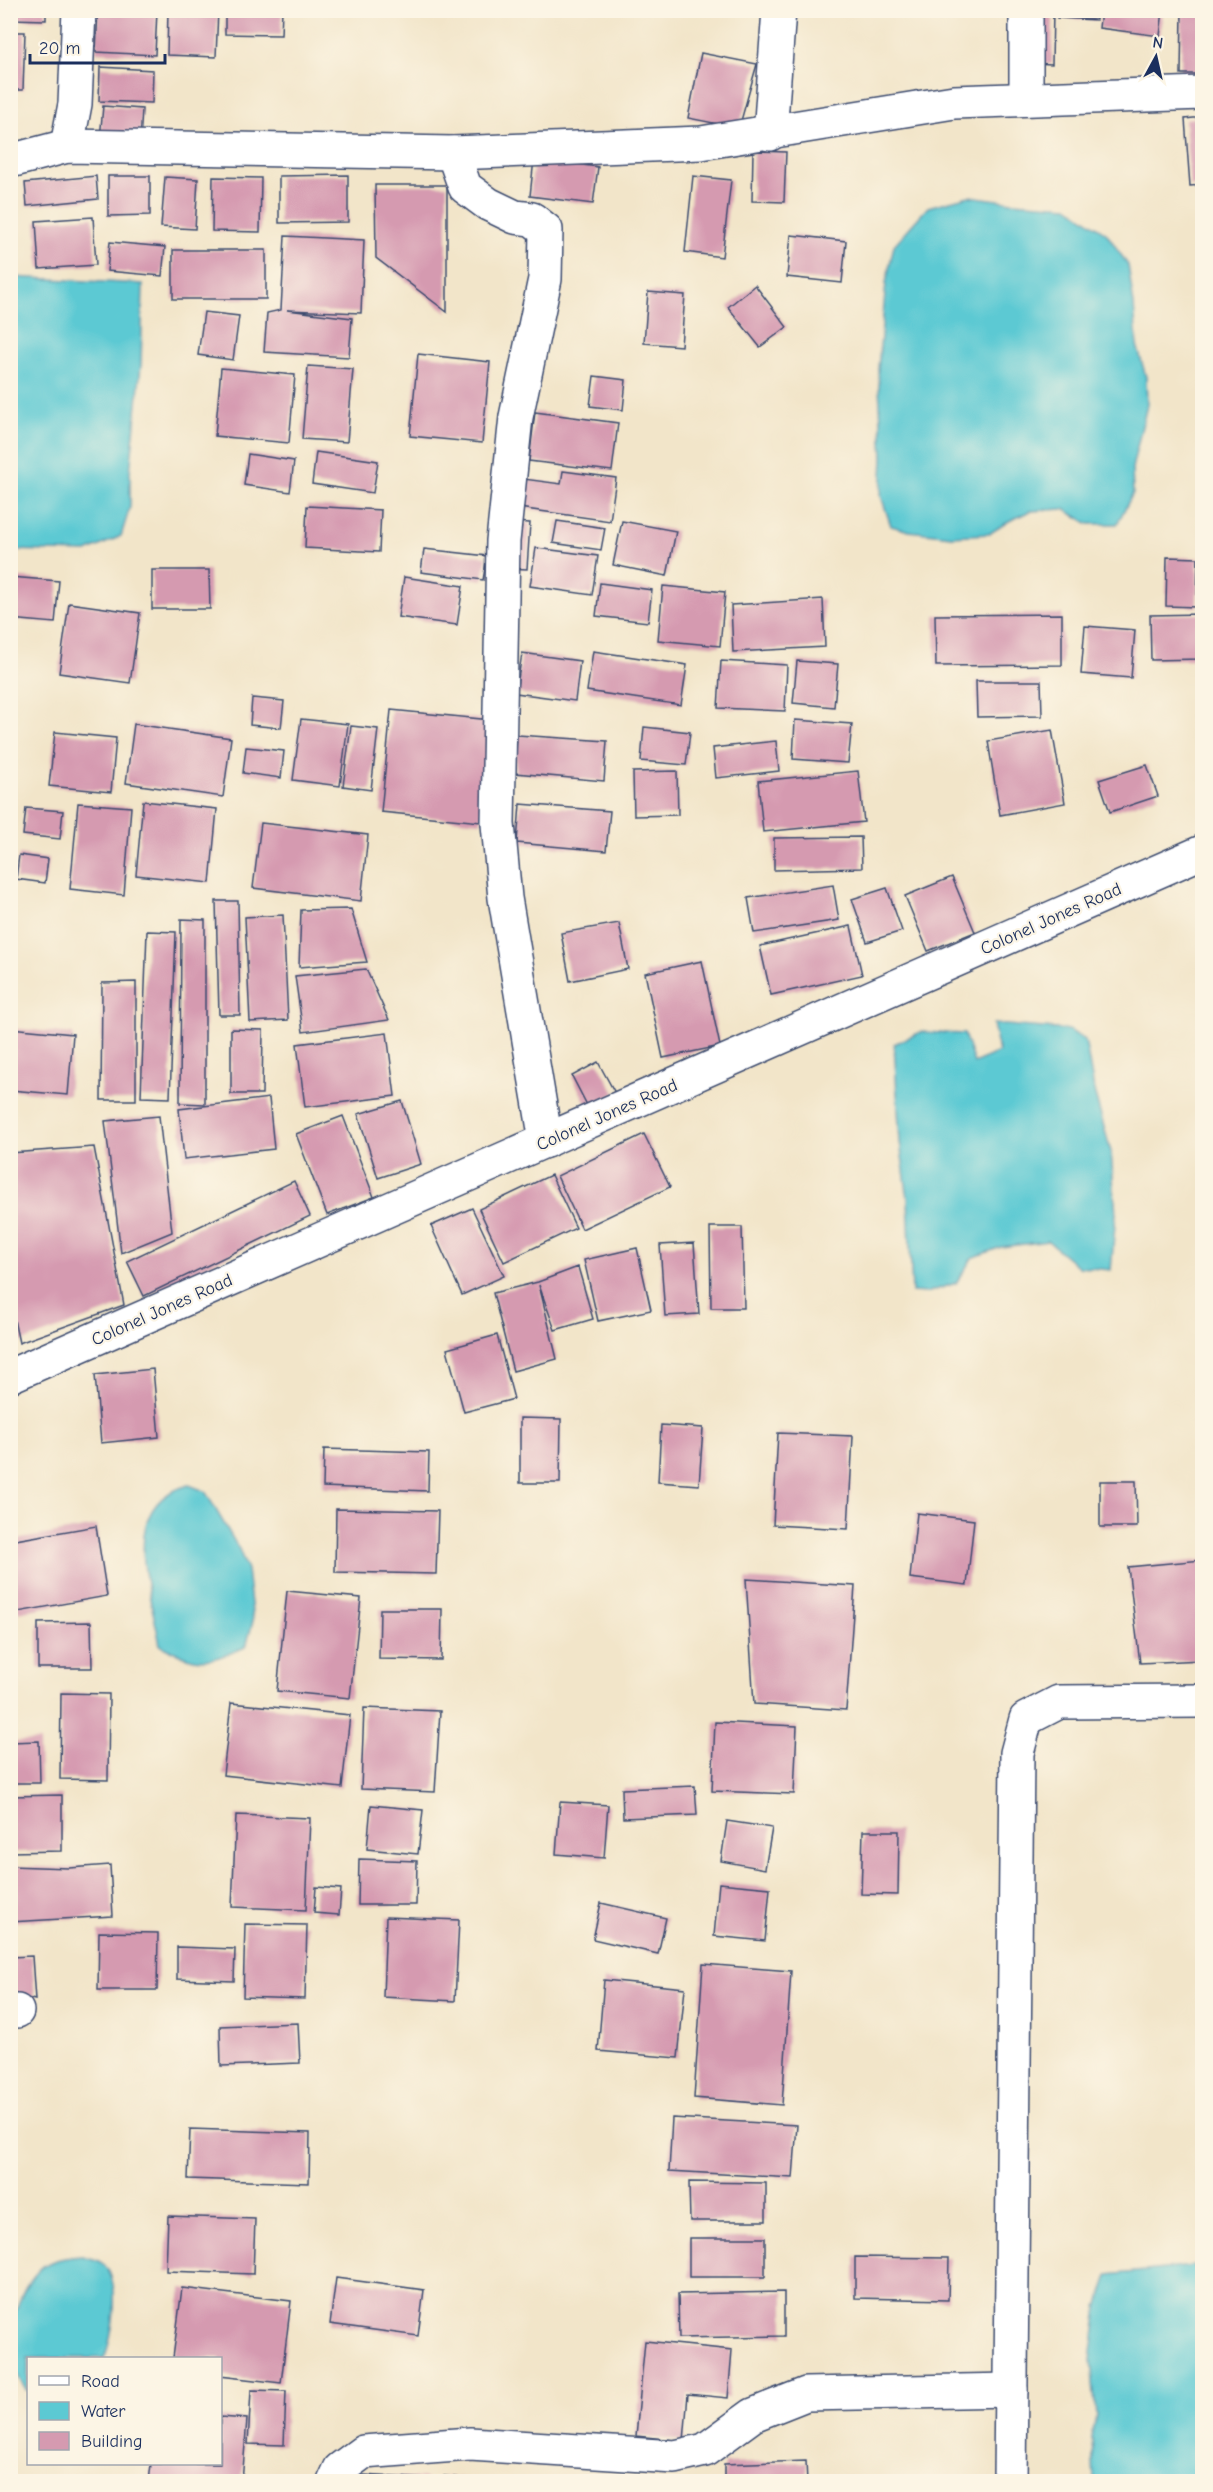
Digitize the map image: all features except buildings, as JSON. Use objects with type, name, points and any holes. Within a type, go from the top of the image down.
[{"type":"street","points":[[67,146],[75,104],[79,10]]},
{"type":"street","points":[[770,134],[779,10]]},
{"type":"street","points":[[1026,10],[1026,99]]},
{"type":"street","points":[[10,161],[67,146],[453,153],[701,144],[954,102],[1203,93]]},
{"type":"street","points":[[453,153],[465,187],[488,204],[515,217],[532,219],[546,230],[545,279],[526,359],[516,417],[503,541],[498,824],[505,898],[546,1141]]},
{"type":"street","name":"Colonel Jones Road","points":[[10,1376],[1203,852]]},
{"type":"street","points":[[1010,2481],[1017,1753],[1026,1719],[1059,1702],[1203,1701]]},
{"type":"street","points":[[334,2481],[340,2469],[363,2452],[470,2445],[675,2457],[705,2450],[753,2415],[806,2394],[1011,2390]]},
{"type":"water","points":[[969,196],[1068,206],[1107,234],[1128,265],[1137,345],[1146,377],[1147,405],[1132,468],[1133,493],[1117,524],[1089,524],[1064,509],[1030,511],[989,534],[951,536],[909,531],[891,526],[881,496],[883,458],[878,369],[886,283],[894,245],[928,207]]},
{"type":"water","points":[[11,277],[143,284],[141,365],[130,472],[130,507],[121,536],[87,552],[11,550]]},
{"type":"water","points":[[993,1024],[1069,1030],[1085,1040],[1095,1095],[1111,1152],[1116,1214],[1111,1270],[1079,1267],[1048,1241],[1001,1247],[972,1258],[956,1283],[926,1293],[912,1292],[908,1199],[900,1142],[894,1044],[921,1032],[964,1034],[974,1063],[999,1052]]},
{"type":"water","points":[[189,1485],[205,1491],[239,1549],[247,1570],[253,1621],[246,1647],[203,1660],[185,1656],[160,1645],[143,1552],[145,1530],[152,1511],[166,1495]]},
{"type":"water","points":[[83,2256],[101,2262],[108,2270],[112,2281],[113,2323],[104,2357],[27,2357],[27,2390],[18,2376],[12,2345],[13,2328],[21,2296],[29,2282],[43,2266]]},
{"type":"water","points":[[1202,2265],[1202,2481],[1094,2481],[1092,2438],[1096,2415],[1091,2360],[1098,2307],[1108,2275]]}]
